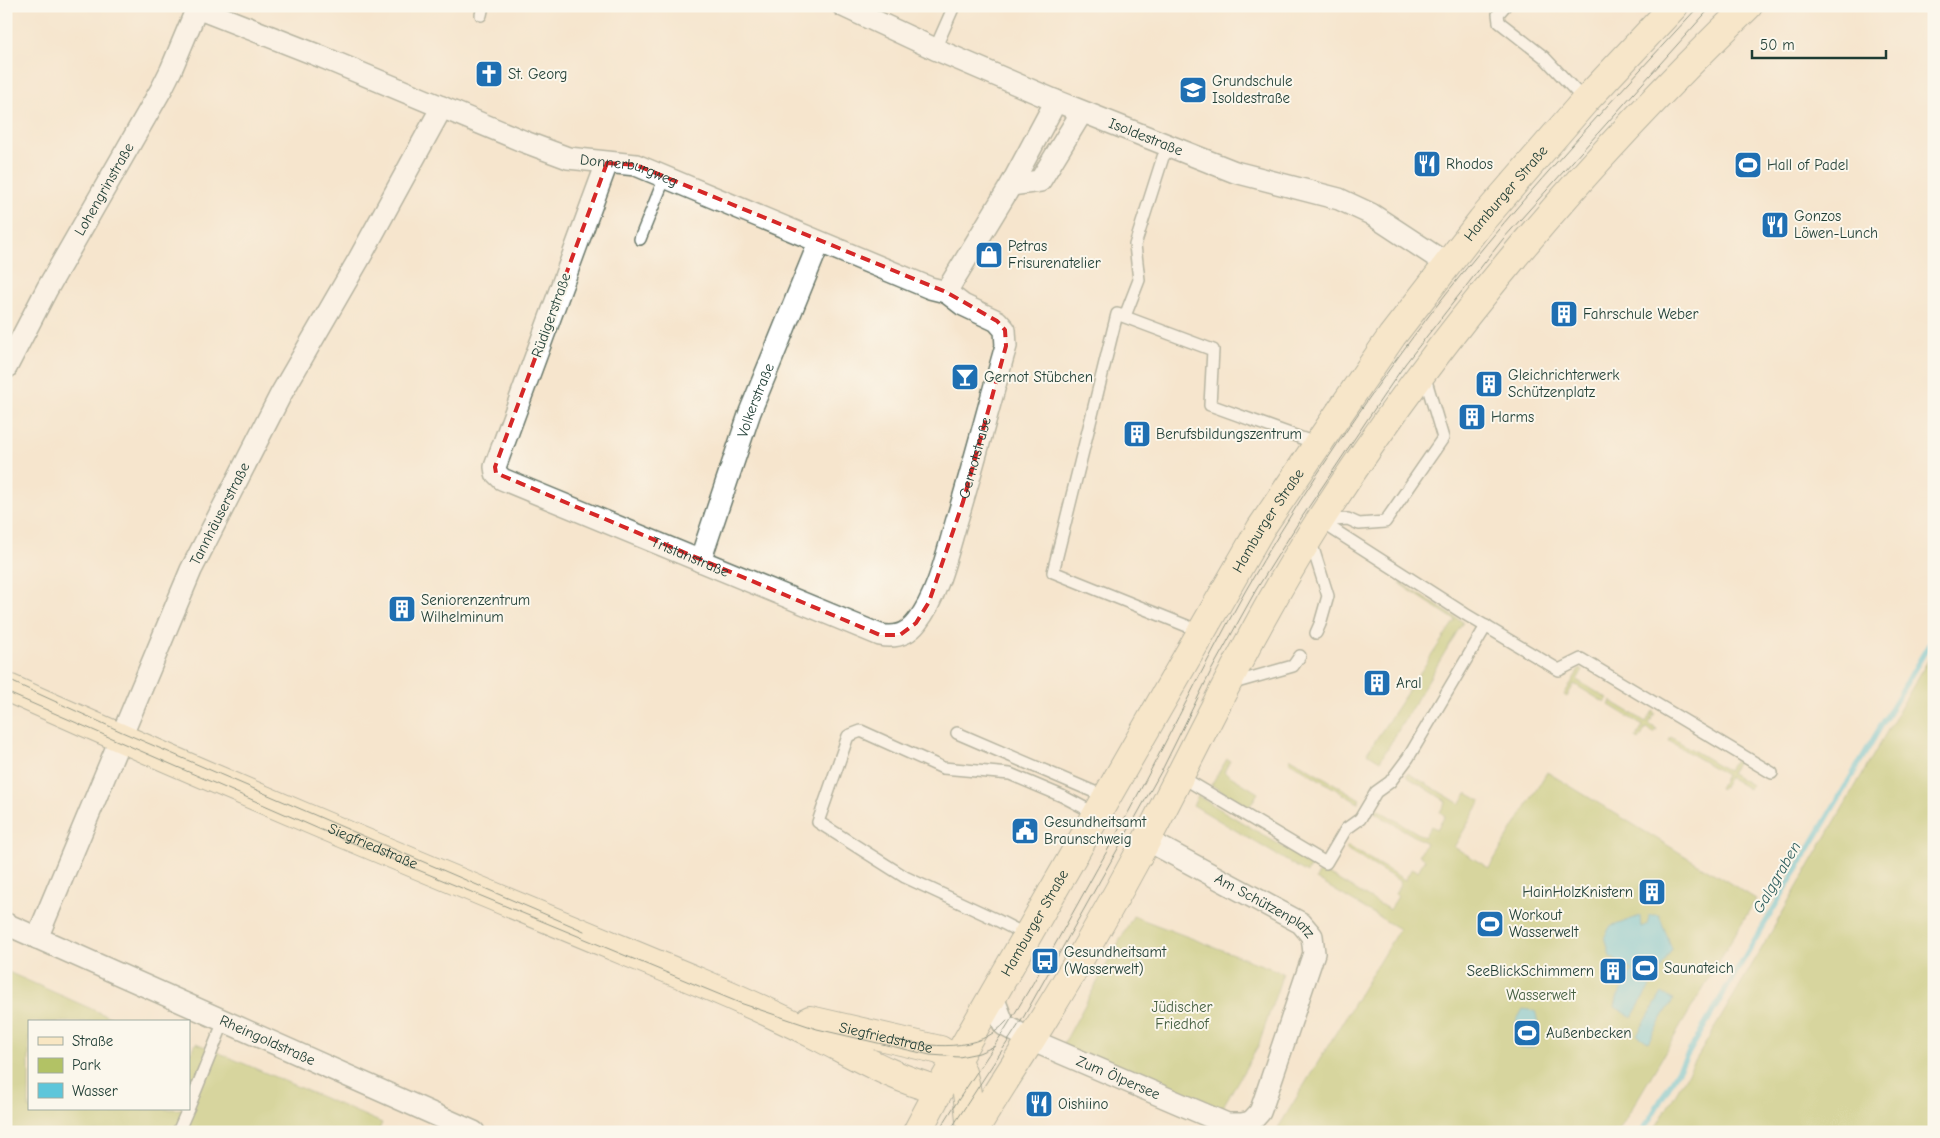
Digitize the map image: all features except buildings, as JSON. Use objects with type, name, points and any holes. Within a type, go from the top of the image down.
[{"type":"main road","name":"Hamburger Straße","points":[[917,1132],[953,1078],[992,998],[1262,528],[1318,444],[1392,336],[1486,215],[1585,101],[1674,6]]},
{"type":"main road","points":[[972,1132],[1090,942],[1147,840],[1252,635],[1315,529],[1423,370],[1519,252],[1615,142],[1748,6]]},
{"type":"main road","name":"Siegfriedstraße","points":[[6,687],[120,738],[742,1000],[849,1040],[940,1050],[953,1078],[909,1081],[882,1070],[849,1040]]},
{"type":"main road","points":[[972,1132],[953,1078],[1026,1047]]},
{"type":"street","name":"Isoldestraße","points":[[843,6],[1056,102],[1235,172],[1339,199],[1371,214],[1447,264]]},
{"type":"street","name":"Donnerburgweg","points":[[194,7],[322,57],[568,158],[636,165],[820,243],[930,288],[946,292]]},
{"type":"street","name":"Lohengrinstraße","points":[[6,368],[47,289],[162,88],[171,70],[194,7]]},
{"type":"street","points":[[946,292],[1011,184],[1056,102]]},
{"type":"street","name":"Tannhäuserstraße","points":[[37,938],[195,561],[281,394],[359,259],[442,107]]},
{"type":"street","points":[[1011,184],[1040,181],[1082,112]]},
{"type":"street","name":"Rüdigerstraße","points":[[495,467],[607,163]]},
{"type":"street","name":"Volkerstraße","points":[[700,561],[750,412],[820,243]]},
{"type":"street","name":"Gernotstraße","points":[[893,638],[906,632],[916,623],[929,602],[947,554],[1006,346],[1006,330],[997,320],[963,305],[946,292]]},
{"type":"street","name":"Tristanstraße","points":[[495,467],[496,473],[502,479],[862,629],[893,638]]},
{"type":"street","name":"Am Schützenplatz","points":[[1147,840],[1301,924],[1312,936],[1314,953],[1260,1112],[1257,1127]]},
{"type":"street","name":"Rheingoldstraße","points":[[6,924],[474,1132]]},
{"type":"street","name":"Zum Ölpersee","points":[[992,998],[1004,1025],[1026,1047],[1227,1124],[1257,1127]]},
{"type":"lane","points":[[935,49],[954,6]]},
{"type":"lane","points":[[1505,6],[1498,14],[1500,22],[1544,57],[1585,101]]},
{"type":"lane","points":[[1125,316],[1139,280],[1134,245],[1163,157],[1171,147]]},
{"type":"lane","points":[[640,239],[665,178]]},
{"type":"lane","points":[[1202,632],[1053,572],[1117,314],[1213,350],[1210,405],[1318,444]]},
{"type":"lane","points":[[1315,529],[1348,519],[1359,524],[1385,522],[1443,438],[1423,370]]},
{"type":"lane","points":[[1315,529],[1486,626],[1558,670],[1581,659],[1772,773]]},
{"type":"lane","points":[[1315,529],[1328,596],[1316,632]]},
{"type":"lane","points":[[1180,775],[1326,863],[1346,829],[1360,819],[1376,792],[1390,782],[1408,758],[1486,626]]},
{"type":"lane","points":[[1226,685],[1293,666],[1300,656]]},
{"type":"lane","points":[[1028,936],[905,877],[818,822],[848,736],[860,731],[943,768],[1010,774],[1062,796],[1103,806]]},
{"type":"lane","points":[[957,734],[1079,784],[1103,806]]},
{"type":"lane","points":[[190,1103],[224,1021]]},
{"type":"lane","points":[[178,1132],[187,1110]]},
{"type":"highlighted area","points":[[607,163],[636,165],[946,292],[997,321],[1005,330],[1006,346],[963,502],[929,602],[916,623],[900,635],[880,635],[496,473],[495,467]]},
{"type":"green space","points":[[1401,583],[1463,622],[1380,761],[1367,753],[1455,620]]},
{"type":"green space","points":[[1934,650],[1934,1132],[1653,1132],[1759,953]]},
{"type":"green space","points":[[1580,668],[1583,670],[1577,680],[1608,699],[1605,703],[1574,684],[1567,697],[1564,695]]},
{"type":"green space","points":[[1611,701],[1646,722],[1653,711],[1655,713],[1649,724],[1657,729],[1654,733],[1646,728],[1639,740],[1636,738],[1643,726],[1609,705]]},
{"type":"green space","points":[[1671,737],[1728,771],[1735,761],[1738,762],[1731,773],[1751,785],[1749,789],[1729,777],[1722,789],[1719,788],[1726,775],[1669,741]]},
{"type":"green space","points":[[1291,758],[1360,799],[1358,803],[1289,761]]},
{"type":"green space","points":[[1227,759],[1230,761],[1224,772],[1258,793],[1249,807],[1211,785]]},
{"type":"green space","name":"Wasserwelt","points":[[1547,772],[1756,899],[1618,1132],[1284,1132],[1278,1128],[1399,929],[1316,879],[1321,870],[1390,910],[1398,896],[1395,894],[1401,882],[1346,849],[1348,846],[1405,880],[1412,868],[1418,871],[1425,859],[1419,855],[1426,843],[1375,813],[1377,809],[1424,837],[1431,826],[1437,829],[1445,816],[1440,812],[1446,801],[1406,776],[1408,773],[1460,804],[1467,793],[1481,801],[1454,847],[1489,868]]},
{"type":"green space","points":[[1198,796],[1312,864],[1307,873],[1193,805]]},
{"type":"green space","name":"Jüdischer Friedhof","points":[[1133,916],[1283,973],[1258,1047],[1219,1113],[1062,1047]]},
{"type":"green space","points":[[6,971],[116,1020],[28,1020],[28,1110],[190,1110],[190,1051],[192,1052],[196,1043],[382,1123],[378,1132],[6,1132]]},
{"type":"water","name":"Saunateich","points":[[1649,915],[1659,915],[1672,949],[1632,1017],[1615,1007],[1617,998],[1632,970],[1610,957],[1605,936],[1610,927],[1640,916],[1641,927],[1648,924]]},
{"type":"water","points":[[1662,993],[1673,1000],[1648,1042],[1637,1035]]},
{"type":"water","name":"Außenbecken","points":[[1523,1009],[1535,1011],[1538,1029],[1534,1047],[1521,1049],[1515,1023]]},
{"type":"waterway","name":"Galggraben","points":[[1642,1132],[1934,636]]},
{"type":"tram line","points":[[938,1132],[1033,984],[1128,812],[1246,590],[1299,502],[1337,444],[1431,313],[1504,223],[1542,178],[1699,6]]},
{"type":"tram line","points":[[949,1132],[1023,1018],[1162,770],[1212,669],[1256,590],[1369,417],[1405,364],[1503,239],[1712,6]]},
{"type":"tram line","points":[[6,679],[122,732],[584,931]]},
{"type":"tram line","points":[[6,692],[319,829],[740,1003],[817,1029],[930,1055],[959,1057],[979,1053],[995,1046]]},
{"type":"tram line","points":[[892,1039],[937,1046],[968,1043],[982,1039],[995,1032],[1007,1021]]},
{"type":"place","name":"St. Georg","points":[[489,74]]},
{"type":"place","name":"Grundschule Isoldestraße","points":[[1193,90]]},
{"type":"place","name":"Rhodos","points":[[1427,164]]},
{"type":"place","name":"Hall of Padel","points":[[1748,165]]},
{"type":"place","name":"Gonzos Löwen-Lunch","points":[[1775,225]]},
{"type":"place","name":"Petras Frisurenatelier","points":[[989,255]]},
{"type":"place","name":"Fahrschule Weber","points":[[1564,314]]},
{"type":"place","name":"Gernot Stübchen","points":[[965,377]]},
{"type":"place","name":"Gleichrichterwerk Schützenplatz","points":[[1489,384]]},
{"type":"place","name":"Harms","points":[[1472,417]]},
{"type":"place","name":"Berufsbildungszentrum","points":[[1137,434]]},
{"type":"place","name":"Seniorenzentrum Wilhelminum","points":[[402,609]]},
{"type":"place","name":"Aral","points":[[1377,683]]},
{"type":"place","name":"Gesundheitsamt Braunschweig","points":[[1025,831]]},
{"type":"place","name":"HainHolzKnistern","points":[[1652,892]]},
{"type":"place","name":"Workout Wasserwelt","points":[[1490,924]]},
{"type":"place","name":"Gesundheitsamt (Wasserwelt)","points":[[1045,961]]},
{"type":"place","name":"Saunateich","points":[[1645,968]]},
{"type":"place","name":"SeeBlickSchimmern","points":[[1613,971]]},
{"type":"place","name":"Außenbecken","points":[[1527,1033]]},
{"type":"place","name":"Oishiino","points":[[1039,1104]]}]
